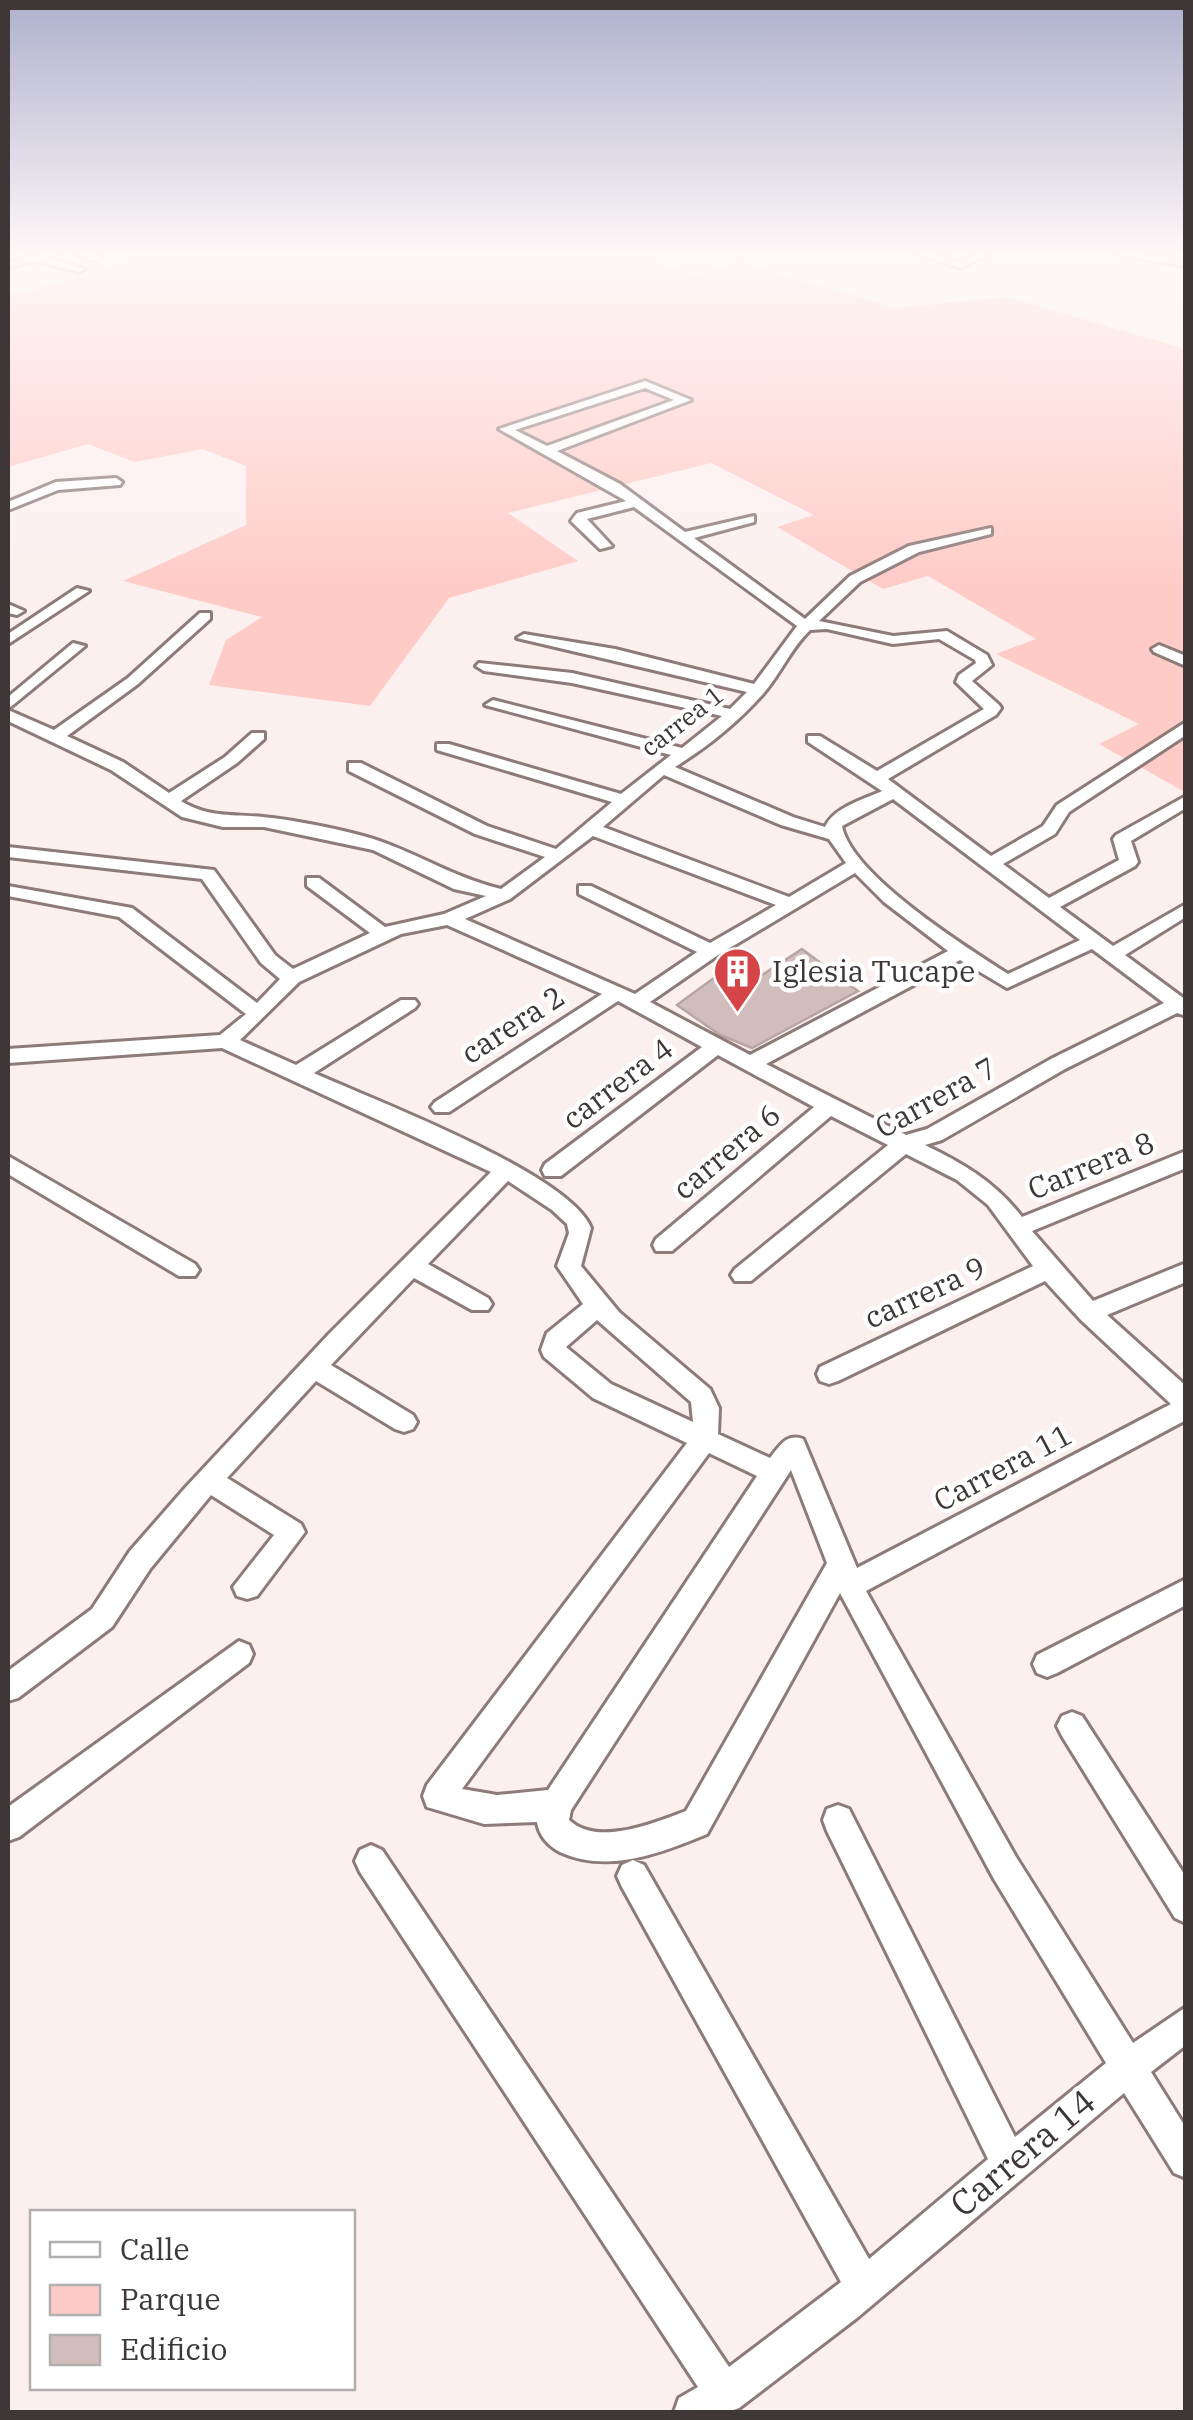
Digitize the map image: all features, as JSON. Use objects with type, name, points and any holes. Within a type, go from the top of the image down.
[{"type":"street","points":[[546,451],[685,400],[645,384],[505,430],[546,451],[615,486],[806,626],[828,625],[893,640],[942,634],[982,658],[984,666],[964,678],[964,682],[988,700],[993,708],[990,712],[877,778]]},
{"type":"street","points":[[8,506],[56,486],[116,482]]},
{"type":"street","points":[[605,546],[578,521],[582,516],[635,503]]},
{"type":"street","points":[[685,536],[749,519]]},
{"type":"street","name":"carrea 1","points":[[225,1042],[292,978],[383,934],[450,920],[504,895],[559,856],[622,800],[733,714],[758,690],[792,639],[855,579],[914,549],[986,531]]},
{"type":"street","points":[[8,640],[82,590]]},
{"type":"street","points":[[54,738],[133,681],[205,616]]},
{"type":"street","points":[[524,638],[615,654],[758,690]]},
{"type":"street","points":[[8,704],[78,646]]},
{"type":"street","points":[[1159,649],[1186,662]]},
{"type":"street","points":[[484,666],[572,678],[733,714]]},
{"type":"street","points":[[493,705],[685,754]]},
{"type":"street","points":[[8,715],[117,766],[188,813],[223,822],[264,822],[378,846],[460,885],[504,895]]},
{"type":"street","points":[[990,864],[1049,830],[1063,809],[1186,727]]},
{"type":"street","points":[[169,800],[231,760],[258,736]]},
{"type":"street","points":[[814,739],[877,778],[1182,1007]]},
{"type":"street","points":[[444,747],[622,800]]},
{"type":"street","points":[[355,766],[480,830],[559,856]]},
{"type":"street","points":[[662,768],[799,826],[835,835]]},
{"type":"street","points":[[894,792],[841,816],[832,824],[835,835],[854,866],[960,952],[1007,982],[1091,942]]},
{"type":"street","points":[[1046,907],[1129,862],[1122,839],[1186,800]]},
{"type":"street","points":[[588,828],[791,904]]},
{"type":"street","points":[[8,852],[208,874],[268,959],[292,978]]},
{"type":"street","name":"carera 2","points":[[442,1107],[854,866]]},
{"type":"street","points":[[314,882],[383,934]]},
{"type":"street","points":[[584,890],[712,951]]},
{"type":"street","points":[[8,891],[124,912],[257,1013]]},
{"type":"street","points":[[1110,956],[1186,908]]},
{"type":"street","points":[[450,920],[626,998],[965,1174],[996,1199],[1048,1269],[1090,1313],[1186,1405]]},
{"type":"street","points":[[750,1063],[960,952]]},
{"type":"street","points":[[296,1074],[408,1004]]},
{"type":"street","name":"Carrera 7","points":[[743,1275],[906,1143],[934,1135],[1058,1064],[1182,1007]]},
{"type":"street","points":[[8,1056],[225,1042],[506,1170],[561,1204],[580,1222],[581,1233],[568,1266],[596,1306],[702,1396],[706,1408],[705,1439],[438,1796],[506,1814],[557,1804]]},
{"type":"street","name":"carrera 4","points":[[553,1170],[718,1046]]},
{"type":"street","name":"carrera 6","points":[[664,1244],[829,1106]]},
{"type":"street","name":"Carrera 8","points":[[1019,1227],[1186,1160]]},
{"type":"street","points":[[8,1164],[186,1270]]},
{"type":"street","points":[[8,1688],[102,1618],[140,1560],[209,1480],[506,1170]]},
{"type":"street","points":[[412,1266],[480,1304]]},
{"type":"street","name":"carrera 9","points":[[829,1374],[1048,1269]]},
{"type":"street","points":[[1090,1313],[1186,1272]]},
{"type":"street","points":[[596,1306],[556,1340],[553,1350],[602,1392],[774,1472]]},
{"type":"street","points":[[314,1367],[404,1422]]},
{"type":"street","name":"Carrera 11","points":[[846,1574],[1186,1405]]},
{"type":"street","points":[[846,1574],[696,1824],[650,1840],[587,1848],[563,1840],[552,1825],[557,1804],[774,1472],[794,1448],[846,1574],[859,1606],[1005,1868],[1186,2161]]},
{"type":"street","points":[[209,1480],[292,1532],[246,1587]]},
{"type":"street","points":[[1046,1664],[1186,1591]]},
{"type":"street","points":[[8,1826],[239,1654]]},
{"type":"street","points":[[1072,1726],[1186,1906]]},
{"type":"street","points":[[838,1820],[1010,2163]]},
{"type":"street","points":[[371,1861],[709,2403]]},
{"type":"street","points":[[634,1876],[864,2287]]},
{"type":"street","name":"Carrera 14","points":[[709,2403],[864,2287],[1126,2068],[1186,2024]]},
{"type":"green space","points":[[8,365],[1185,365],[1185,792],[1099,744],[1139,724],[996,654],[1036,639],[928,576],[883,589],[777,527],[814,515],[711,463],[508,513],[578,561],[449,598],[370,706],[209,685],[226,640],[262,617],[123,581],[246,525],[246,466],[203,449],[135,462],[88,444],[8,467]]},
{"type":"building","points":[[802,949],[858,991],[752,1048],[720,1035],[677,1005],[714,978],[739,990]]},
{"type":"place","name":"Iglesia Tucape","points":[[737,1014]]}]
